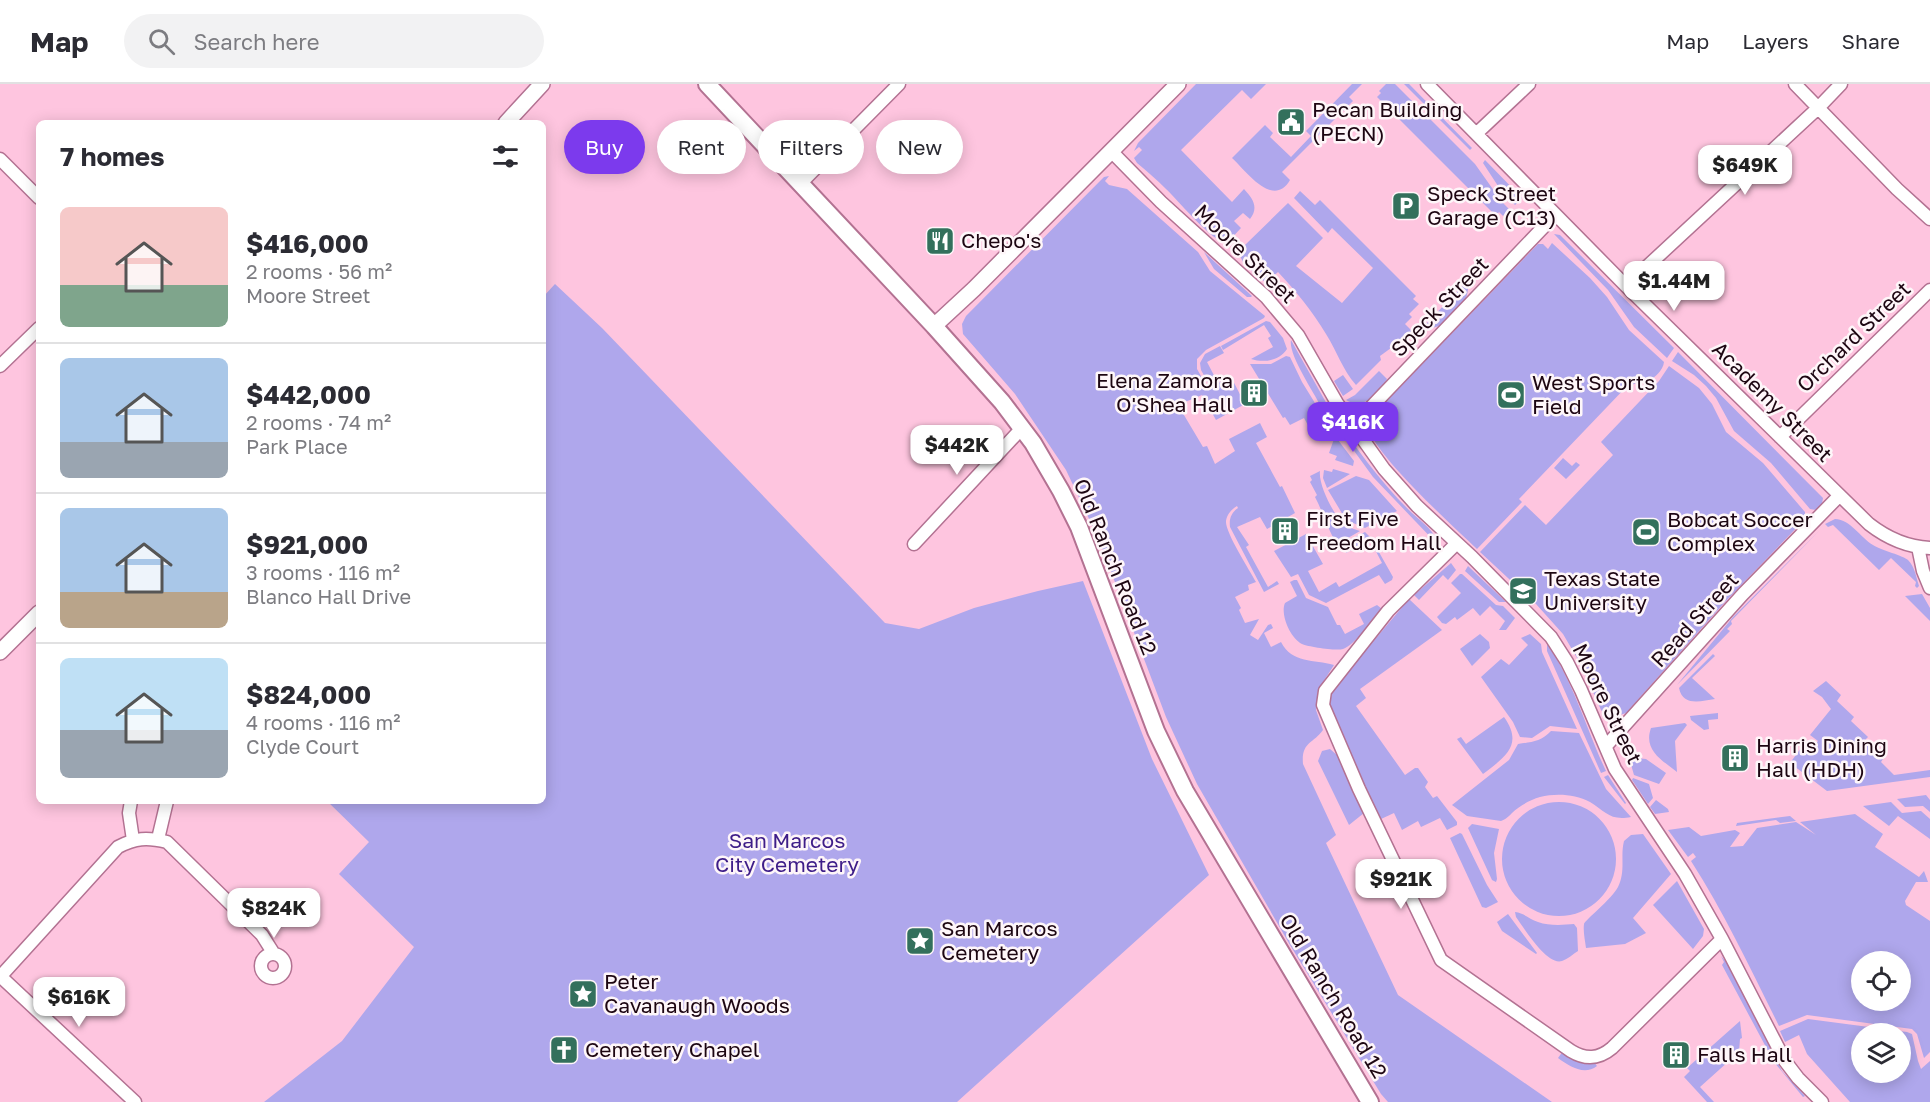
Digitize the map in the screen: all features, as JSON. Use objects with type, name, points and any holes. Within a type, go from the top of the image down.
[{"type":"main road","name":"Old Ranch Road 12","points":[[707,84],[995,393],[1044,461],[1079,528],[1156,730],[1185,791],[1370,1102]]},
{"type":"street","points":[[509,120],[542,84]]},
{"type":"street","points":[[801,183],[899,84]]},
{"type":"street","points":[[934,326],[974,289],[1178,84]]},
{"type":"street","name":"Academy Street","points":[[1427,84],[1555,215],[1839,496],[1876,530],[1897,542],[1924,547],[1923,571],[1930,588]]},
{"type":"street","points":[[1477,133],[1529,84]]},
{"type":"street","points":[[1795,84],[1890,182],[1930,219]]},
{"type":"street","points":[[1626,286],[1841,84]]},
{"type":"street","name":"Moore Street","points":[[1111,151],[1161,202],[1266,297],[1298,336],[1337,404],[1391,477],[1417,506],[1551,637],[1567,662],[1615,769],[1685,874],[1722,939],[1785,1061],[1822,1102]]},
{"type":"street","points":[[0,159],[36,195]]},
{"type":"street","name":"Speck Street","points":[[1353,426],[1555,215]]},
{"type":"street","name":"Orchard Street","points":[[1780,437],[1930,290]]},
{"type":"street","points":[[0,366],[36,331]]},
{"type":"street","points":[[915,544],[1022,428]]},
{"type":"street","name":"Read Street","points":[[1606,746],[1743,594],[1839,496]]},
{"type":"street","points":[[1456,543],[1388,611],[1331,683],[1323,697],[1323,705],[1355,779],[1441,960],[1571,1051],[1583,1056],[1595,1057],[1603,1056],[1612,1048],[1722,939]]},
{"type":"street","points":[[0,652],[36,616]]},
{"type":"street","points":[[130,804],[129,813],[133,840]]},
{"type":"street","points":[[158,840],[166,804]]},
{"type":"street","points":[[135,1102],[0,976],[118,847],[133,840],[150,837],[167,842],[262,935],[274,954]]},
{"type":"green space","points":[[1196,84],[1266,84],[1251,99],[1242,90],[1181,150],[1232,202],[1244,189],[1252,200],[1253,215],[1250,219],[1243,213],[1234,221],[1241,228],[1233,237],[1225,241],[1217,239],[1193,218],[1134,158],[1142,150],[1139,147],[1134,151],[1138,143]]},
{"type":"green space","points":[[1352,84],[1362,84],[1349,97],[1353,101],[1282,172],[1290,180],[1283,188],[1276,191],[1260,185],[1232,158],[1265,125],[1273,133],[1270,137],[1291,157],[1311,136],[1306,131]]},
{"type":"green space","points":[[1386,84],[1395,84],[1475,164],[1509,209],[1503,216],[1499,212],[1496,216],[1377,97]]},
{"type":"green space","points":[[1404,84],[1409,84],[1472,148],[1470,150]]},
{"type":"green space","points":[[1485,160],[1522,198],[1515,205],[1500,189],[1483,163]]},
{"type":"green space","points":[[1109,176],[1105,181],[1109,185],[1127,189],[1198,252],[1210,271],[1265,316],[1206,350],[1197,359],[1197,369],[1209,390],[1211,388],[1201,370],[1200,363],[1205,354],[1220,346],[1224,353],[1207,362],[1218,383],[1231,377],[1245,404],[1216,420],[1202,395],[1178,405],[1203,447],[1207,446],[1215,464],[1235,451],[1229,439],[1260,423],[1267,437],[1256,443],[1295,513],[1267,529],[1260,517],[1237,527],[1249,545],[1246,547],[1268,587],[1277,581],[1279,584],[1264,592],[1230,527],[1231,516],[1238,508],[1237,506],[1227,516],[1229,533],[1256,582],[1248,585],[1249,590],[1235,597],[1245,623],[1259,619],[1250,635],[1258,640],[1271,624],[1273,628],[1264,633],[1271,647],[1281,642],[1291,654],[1297,657],[1334,665],[1318,690],[1316,710],[1323,730],[1306,747],[1303,764],[1336,835],[1326,843],[1398,995],[1552,1102],[1388,1102],[1381,1094],[1290,945],[1197,784],[1166,717],[1099,540],[1066,470],[1015,394],[963,334],[962,324],[966,316],[1104,177]]},
{"type":"green space","points":[[1300,191],[1315,205],[1320,200],[1416,296],[1413,299],[1419,304],[1409,314],[1412,317],[1405,324],[1413,332],[1380,356],[1381,360],[1356,385],[1315,317],[1285,279],[1278,272],[1266,283],[1244,264],[1240,256],[1244,246],[1288,203],[1323,238],[1296,266],[1342,303],[1373,268],[1332,228],[1328,233],[1294,198]]},
{"type":"green space","points":[[1554,234],[1560,235],[1674,348],[1667,358],[1634,327],[1608,290]]},
{"type":"green space","name":"West Sports Field","points":[[1552,243],[1590,278],[1607,297],[1629,330],[1664,362],[1662,368],[1649,382],[1642,380],[1630,386],[1629,384],[1519,499],[1522,502],[1477,549],[1398,471],[1373,438],[1368,426],[1373,415],[1538,244],[1543,244],[1548,249]]},
{"type":"green space","points":[[1204,252],[1252,296],[1247,297],[1214,269]]},
{"type":"green space","points":[[1468,280],[1468,292],[1456,316],[1440,326],[1422,331],[1416,326],[1419,323],[1422,326],[1427,323]]},
{"type":"green space","name":"San Marcos City Cemetery","points":[[555,284],[602,328],[885,623],[919,629],[974,608],[1083,581],[1152,759],[1209,875],[957,1102],[264,1102],[342,1041],[414,947],[339,874],[369,842],[330,804],[546,804],[546,294]]},
{"type":"green space","points":[[1266,321],[1270,322],[1283,338],[1287,349],[1280,356],[1266,361],[1251,359],[1273,347],[1268,338],[1271,336],[1264,325],[1223,350],[1221,346]]},
{"type":"green space","points":[[1291,340],[1328,406],[1325,408],[1320,405],[1297,363]]},
{"type":"green space","points":[[1678,352],[1823,498],[1822,504],[1816,510],[1810,509],[1771,463],[1734,431],[1716,398],[1706,386],[1672,361]]},
{"type":"green space","points":[[1286,356],[1290,357],[1302,382],[1331,429],[1330,432],[1316,440],[1304,418],[1290,425],[1285,417],[1283,418],[1250,364],[1271,364]]},
{"type":"green space","points":[[1669,366],[1699,388],[1712,404],[1726,432],[1763,463],[1805,512],[1805,519],[1725,602],[1626,713],[1614,717],[1606,715],[1601,710],[1580,663],[1563,634],[1536,604],[1480,552],[1525,505],[1546,525],[1613,455],[1601,442],[1659,381]]},
{"type":"green space","points":[[1379,371],[1387,379],[1375,395],[1365,402],[1352,403],[1346,400],[1355,395]]},
{"type":"green space","points":[[1343,375],[1353,389],[1343,396],[1334,381]]},
{"type":"green space","points":[[1331,410],[1368,464],[1432,532],[1438,545],[1373,477],[1328,415]]},
{"type":"green space","points":[[1334,439],[1338,440],[1354,461],[1353,466],[1335,460],[1337,456],[1329,453]]},
{"type":"green space","points":[[1563,458],[1572,466],[1576,462],[1580,465],[1566,479],[1554,468]]},
{"type":"green space","points":[[1333,469],[1350,474],[1327,488],[1323,478],[1324,470],[1332,472]]},
{"type":"green space","points":[[1320,471],[1324,491],[1339,519],[1351,528],[1360,531],[1348,538],[1342,551],[1331,532],[1310,482],[1312,480],[1310,476]]},
{"type":"green space","points":[[1356,476],[1369,480],[1397,511],[1365,528],[1346,520],[1328,490]]},
{"type":"green space","points":[[1835,519],[1846,522],[1873,545],[1908,560],[1914,569],[1919,586],[1917,588],[1916,582],[1891,558],[1879,570],[1833,525],[1828,527],[1825,524]]},
{"type":"green space","points":[[1820,530],[1731,621],[1732,624],[1727,629],[1730,631],[1677,685],[1733,617]]},
{"type":"green space","points":[[1365,532],[1371,538],[1393,577],[1392,580],[1385,584],[1379,575],[1326,603],[1309,595],[1298,574],[1291,577],[1274,551],[1306,534],[1323,564],[1308,571],[1319,592],[1336,582],[1339,587],[1382,563],[1370,540],[1346,553],[1351,539]]},
{"type":"green space","points":[[1451,563],[1456,570],[1448,580],[1443,575],[1419,600],[1414,595]]},
{"type":"green space","points":[[1468,566],[1506,602],[1499,602],[1465,571]]},
{"type":"green space","points":[[1460,574],[1496,605],[1503,606],[1515,618],[1506,630],[1499,630],[1505,621],[1490,606],[1480,616],[1473,608],[1457,620],[1455,617],[1446,624],[1437,617],[1461,593],[1451,583]]},
{"type":"green space","points":[[1297,580],[1306,598],[1328,607],[1337,625],[1340,625],[1345,634],[1364,624],[1359,614],[1377,605],[1382,609],[1348,647],[1329,649],[1305,645],[1294,637],[1287,625],[1284,613],[1285,603],[1297,596],[1290,582]]},
{"type":"green space","points":[[1922,594],[1930,608],[1930,621],[1905,596]]},
{"type":"green space","points":[[1409,599],[1442,630],[1360,689],[1366,698],[1356,706],[1405,775],[1418,768],[1428,782],[1425,787],[1433,798],[1437,796],[1457,822],[1457,825],[1447,830],[1440,818],[1421,827],[1418,821],[1402,830],[1394,813],[1381,819],[1328,705],[1334,688]]},
{"type":"green space","points":[[1480,634],[1489,642],[1490,648],[1472,666],[1460,649]]},
{"type":"green space","points":[[1530,634],[1541,644],[1542,652],[1577,729],[1550,726],[1532,738],[1520,737],[1513,722],[1481,677],[1501,659],[1509,665],[1528,645],[1521,638]]},
{"type":"green space","points":[[1547,644],[1565,674],[1606,771],[1601,773],[1547,651]]},
{"type":"green space","points":[[1713,654],[1715,656],[1692,678],[1715,699],[1693,701],[1684,698],[1679,688]]},
{"type":"green space","points":[[1826,681],[1841,695],[1837,701],[1854,717],[1851,721],[1868,737],[1864,741],[1883,759],[1881,762],[1894,775],[1930,770],[1930,777],[1827,791],[1790,763],[1801,748],[1808,753],[1818,741],[1810,735],[1831,709],[1822,697],[1813,691]]},
{"type":"green space","points":[[1718,713],[1718,719],[1708,720],[1709,729],[1704,730],[1691,720],[1690,716]]},
{"type":"green space","points":[[1504,717],[1510,727],[1512,743],[1505,756],[1483,774],[1457,739],[1461,737],[1466,744]]},
{"type":"green space","points":[[1685,723],[1687,725],[1675,741],[1677,772],[1655,754],[1649,736],[1651,728]]},
{"type":"green space","points":[[1551,731],[1579,733],[1606,789],[1631,817],[1613,817],[1584,799],[1565,795],[1546,796],[1532,800],[1501,821],[1467,816],[1452,805],[1509,760],[1518,744],[1540,739]]},
{"type":"green space","points":[[1330,749],[1337,755],[1364,813],[1349,825],[1318,761],[1322,751]]},
{"type":"green space","points":[[1636,758],[1646,759],[1666,773],[1659,784],[1634,775],[1630,761]]},
{"type":"green space","points":[[1608,775],[1626,803],[1625,804],[1604,777]]},
{"type":"green space","points":[[1633,778],[1649,784],[1653,798],[1648,804],[1632,780]]},
{"type":"green space","points":[[1926,795],[1930,800],[1930,812],[1923,806],[1905,807],[1897,799]]},
{"type":"green space","points":[[1656,800],[1669,812],[1655,814],[1650,807]]},
{"type":"green space","points":[[1559,802],[1581,806],[1600,818],[1612,837],[1616,859],[1612,881],[1600,900],[1581,912],[1559,916],[1537,912],[1518,900],[1506,881],[1502,859],[1506,837],[1518,818],[1537,806]]},
{"type":"green space","points":[[1891,802],[1902,813],[1921,811],[1930,819],[1930,839],[1898,816],[1889,826],[1863,806]]},
{"type":"green space","points":[[1855,814],[1883,834],[1875,847],[1919,877],[1924,871],[1928,882],[1916,882],[1905,901],[1906,905],[1930,921],[1930,1052],[1924,1058],[1917,1034],[1911,1029],[1911,1023],[1867,1023],[1807,1015],[1779,1026],[1748,963],[1691,861],[1696,857],[1693,853],[1688,857],[1668,830],[1689,827],[1701,836],[1735,830],[1740,833],[1730,847],[1743,846],[1757,828],[1796,822],[1816,835],[1800,822]]},
{"type":"green space","points":[[1790,816],[1796,821],[1780,823],[1776,820],[1736,826],[1737,823]]},
{"type":"green space","points":[[1472,824],[1499,829],[1494,853],[1496,882],[1492,880],[1468,828]]},
{"type":"green space","points":[[1460,833],[1498,902],[1486,908],[1482,907],[1450,838]]},
{"type":"green space","points":[[1643,834],[1671,874],[1633,918],[1646,933],[1625,944],[1586,948],[1584,924],[1618,887],[1624,841],[1631,835]]},
{"type":"green space","points":[[1677,881],[1704,929],[1703,936],[1693,949],[1653,905]]},
{"type":"green space","points":[[1515,912],[1542,923],[1574,924],[1577,928],[1578,951],[1562,961],[1550,958],[1530,937]]},
{"type":"green space","points":[[1508,914],[1536,954],[1502,931],[1497,922]]},
{"type":"green space","points":[[1721,956],[1728,964],[1782,1071],[1805,1096],[1803,1097],[1774,1062],[1722,965],[1724,962]]},
{"type":"green space","points":[[1808,1019],[1851,1025],[1851,1083],[1911,1083],[1912,1034],[1921,1069],[1930,1061],[1930,1102],[1850,1102],[1807,1054],[1799,1035],[1785,1042],[1780,1031]]},
{"type":"green space","points":[[1740,1021],[1742,1038],[1739,1052],[1700,1087],[1714,1102],[1707,1102],[1684,1077],[1690,1071],[1687,1068]]},
{"type":"green space","points":[[1563,1051],[1594,1062],[1597,1066],[1587,1070],[1572,1067],[1558,1058]]},
{"type":"place","name":"Pecan Building (PECN)","points":[[1291,122]]},
{"type":"place","name":"Speck Street Garage (C13)","points":[[1406,206]]},
{"type":"place","name":"Chepo's","points":[[940,241]]},
{"type":"place","name":"Elena Zamora O'Shea Hall","points":[[1254,393]]},
{"type":"place","name":"West Sports Field","points":[[1511,395]]},
{"type":"place","name":"First Five Freedom Hall","points":[[1285,531]]},
{"type":"place","name":"Bobcat Soccer Complex","points":[[1646,532]]},
{"type":"place","name":"Texas State University","points":[[1523,591]]},
{"type":"place","name":"Harris Dining Hall (HDH)","points":[[1735,758]]},
{"type":"place","name":"San Marcos Cemetery","points":[[920,941]]},
{"type":"place","name":"Peter Cavanaugh Woods","points":[[583,994]]},
{"type":"place","name":"Cemetery Chapel","points":[[564,1050]]},
{"type":"place","name":"Falls Hall","points":[[1676,1055]]}]
